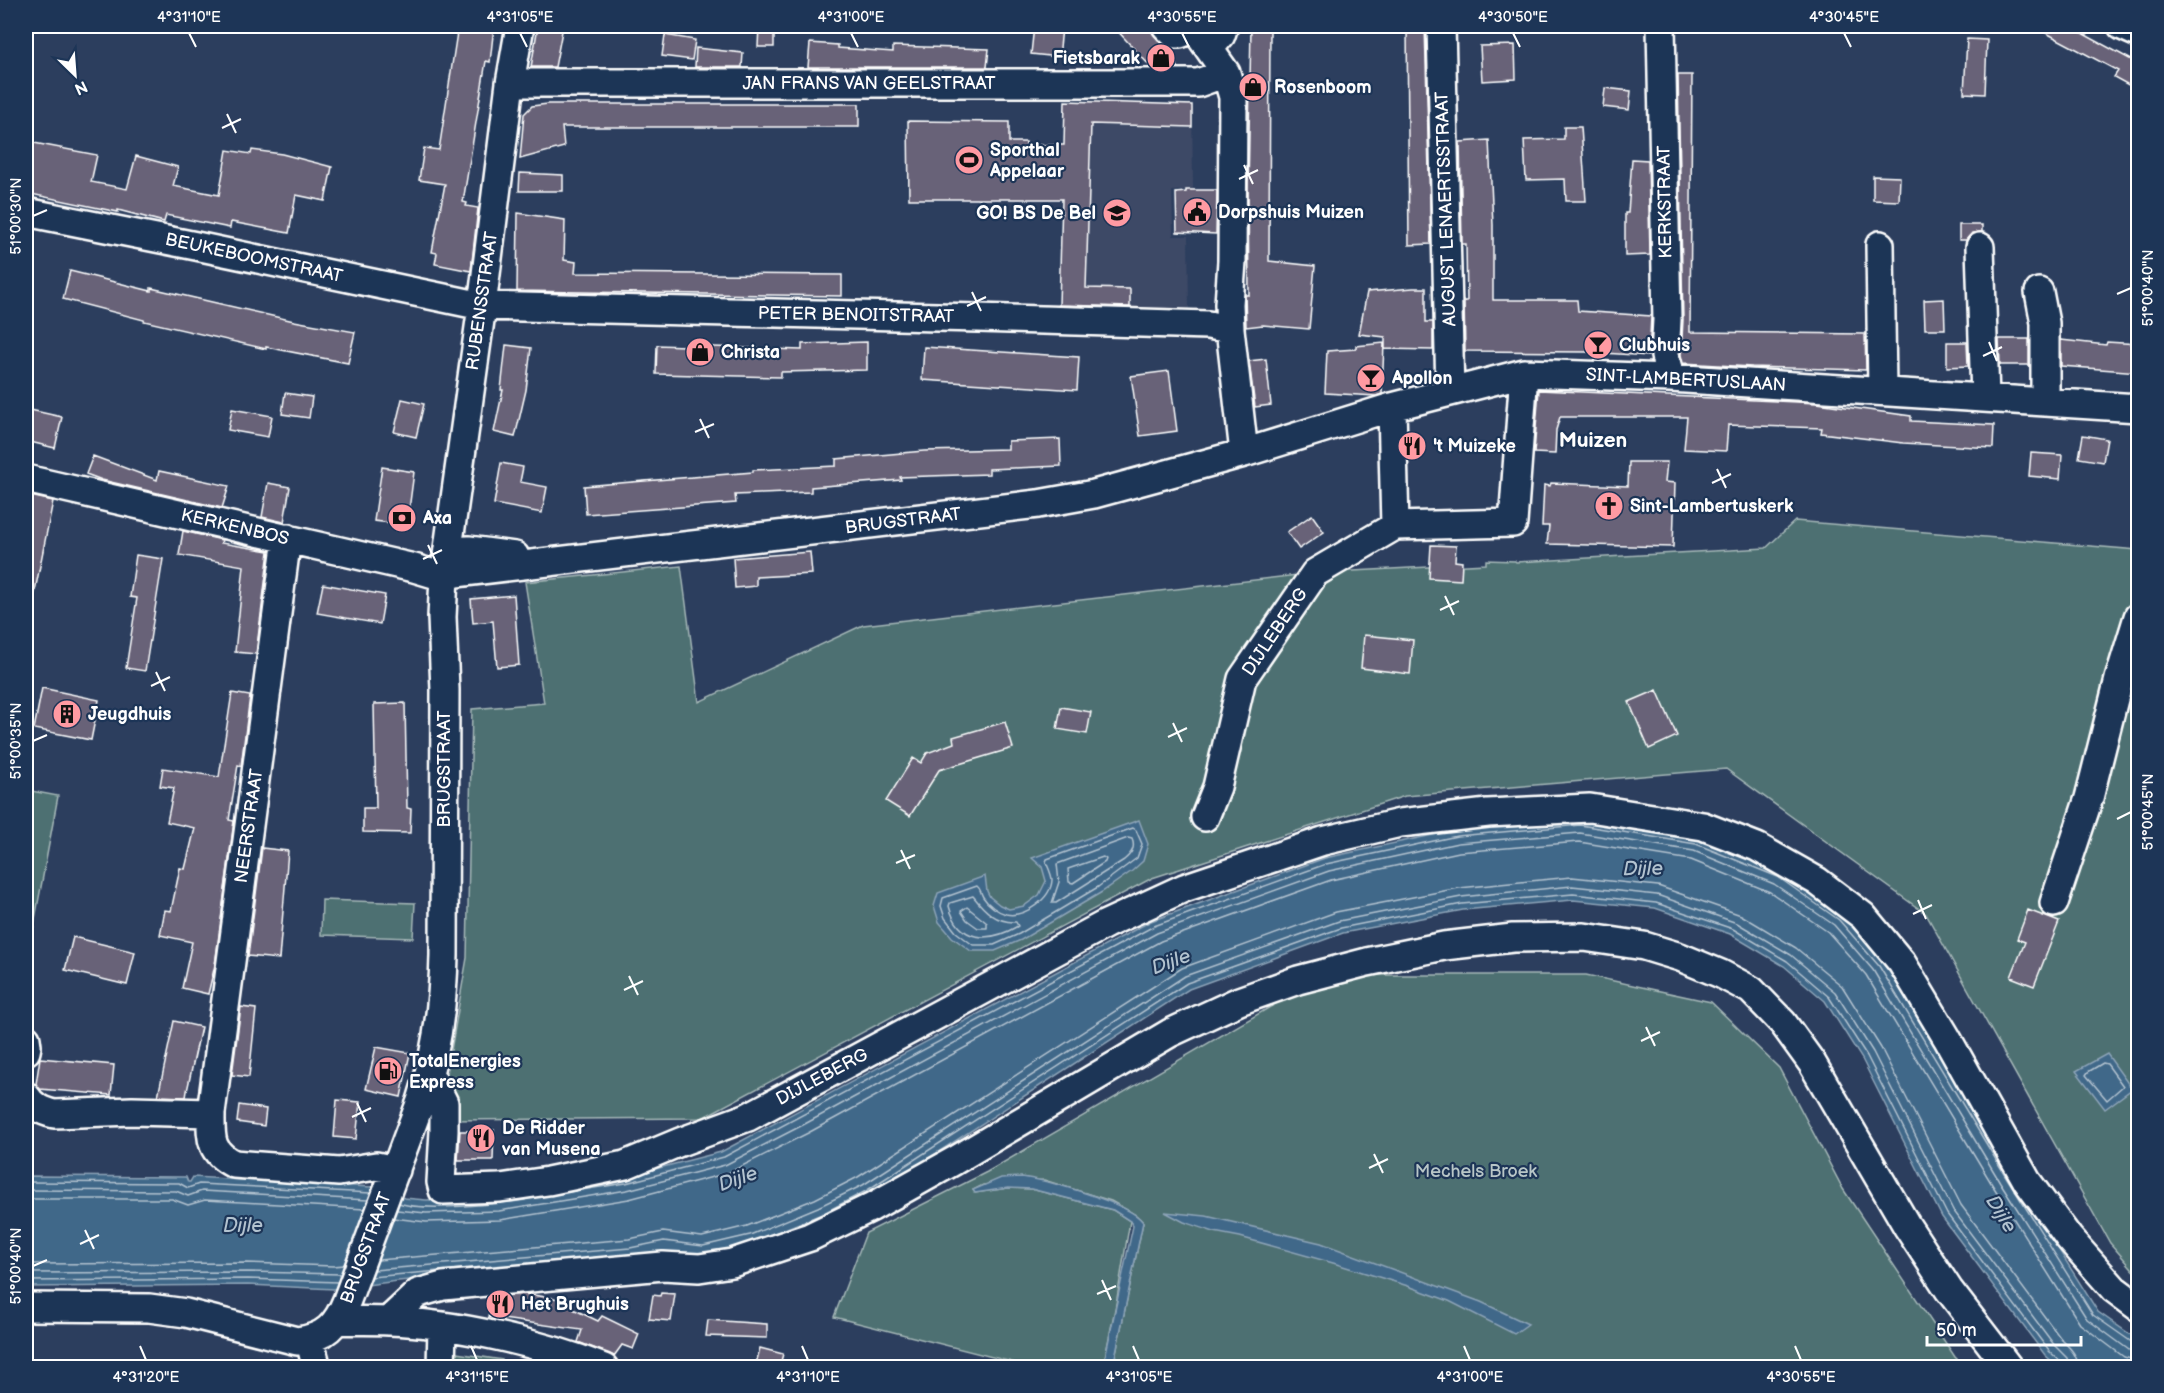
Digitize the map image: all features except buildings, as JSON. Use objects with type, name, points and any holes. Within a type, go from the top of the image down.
[{"type":"street","name":"RUBENSSTRAAT","points":[[444,577],[510,83],[520,26]]},
{"type":"street","points":[[1166,26],[1174,34],[1206,32],[1226,73],[1233,97],[1230,329],[1244,453]]},
{"type":"street","name":"AUGUST LENAERTSSTRAAT","points":[[1441,26],[1450,392]]},
{"type":"street","name":"KERKSTRAAT","points":[[1661,26],[1667,320],[1665,356],[1670,378]]},
{"type":"street","points":[[2122,26],[2139,33]]},
{"type":"street","name":"JAN FRANS VAN GEELSTRAAT","points":[[510,83],[1198,83],[1226,73]]},
{"type":"street","name":"BEUKEBOOMSTRAAT","points":[[26,212],[482,306]]},
{"type":"street","points":[[1880,245],[1882,391]]},
{"type":"street","points":[[1980,247],[1985,398]]},
{"type":"street","points":[[2039,292],[2045,323],[2045,402]]},
{"type":"street","name":"PETER BENOITSTRAAT","points":[[482,306],[978,318],[1208,326],[1230,329]]},
{"type":"street","points":[[1392,407],[1395,526],[1513,523],[1524,374]]},
{"type":"street","name":"SINT-LAMBERTUSLAAN","points":[[1244,453],[1392,407],[1524,374],[1670,378],[2139,408]]},
{"type":"street","name":"BRUGSTRAAT","points":[[343,1310],[430,1075],[438,1038],[443,999],[445,690],[441,617],[444,577],[456,573],[1038,504],[1094,494],[1244,453]]},
{"type":"street","name":"KERKENBOS","points":[[26,478],[414,568],[444,577]]},
{"type":"street","name":"DIJLEBERG","points":[[1205,817],[1217,787],[1242,679],[1315,573],[1395,526]]},
{"type":"street","name":"NEERSTRAAT","points":[[287,538],[211,1113],[211,1139],[215,1150],[225,1160],[234,1164],[339,1172],[376,1166],[394,1174]]},
{"type":"street","name":"BRUGSTRAAT","points":[[448,551],[469,550],[558,561]]},
{"type":"street","points":[[2054,903],[2089,798],[2120,679],[2139,617]]},
{"type":"street","name":"DIJLEBERG","points":[[430,1075],[444,1103],[441,1182],[443,1190],[500,1188],[548,1182],[625,1166],[680,1142],[748,1117],[1106,924],[1184,888],[1323,841],[1400,823],[1488,813],[1590,808],[1703,826],[1757,847],[1817,881],[1863,916],[1902,963],[2027,1181],[2069,1239],[2114,1289],[2139,1307]]},
{"type":"street","points":[[388,1321],[418,1293],[443,1286],[663,1266],[699,1268],[732,1263],[810,1237],[872,1207],[1170,1033],[1239,1001],[1298,980],[1367,962],[1444,946],[1513,938],[1584,937],[1644,946],[1680,957],[1721,974],[1751,990],[1775,1015],[1812,1063],[1907,1226],[1949,1290],[2009,1368]]},
{"type":"street","points":[[26,1039],[26,1051]]},
{"type":"street","points":[[26,1096],[33,1106],[43,1112],[54,1114],[211,1113]]},
{"type":"street","points":[[26,1307],[149,1308],[218,1320],[285,1339],[309,1340],[328,1330],[343,1310],[363,1322],[388,1321],[442,1326],[495,1336],[571,1356],[604,1368]]},
{"type":"street","points":[[441,1368],[442,1326]]},
{"type":"street","points":[[309,1340],[317,1368]]},
{"type":"shaded area","name":"GO! BS De Bel","points":[[1065,101],[1192,105],[1193,190],[1172,191],[1173,236],[1188,236],[1189,311],[1059,309]]},
{"type":"green space","points":[[1795,521],[2138,550],[2138,1275],[2110,1243],[1926,914],[1726,769],[1405,796],[1152,878],[702,1118],[439,1120],[467,958],[472,709],[544,703],[525,582],[681,566],[699,702],[863,625],[1315,573],[1486,564],[1486,560],[1516,562],[1766,548]]},
{"type":"green space","points":[[26,790],[58,796],[26,967]]},
{"type":"green space","points":[[322,900],[415,903],[413,938],[321,935]]},
{"type":"green space","name":"Mechels Broek","points":[[1353,975],[1586,975],[1711,1002],[1779,1068],[1843,1189],[1955,1357],[1965,1367],[1113,1367],[1143,1222],[1136,1215],[1111,1201],[1044,1180],[983,1185],[973,1190],[975,1193],[1008,1188],[1031,1189],[1113,1210],[1130,1221],[1103,1367],[1032,1367],[834,1317],[866,1233],[987,1172],[1284,999]]},
{"type":"green space","points":[[450,1352],[502,1360],[501,1367],[446,1368]]},
{"type":"water","name":"Dijle","points":[[1580,819],[1697,838],[1781,872],[1843,915],[1884,962],[2012,1175],[2098,1312],[2138,1340],[2138,1367],[2058,1367],[2045,1355],[1942,1217],[1862,1059],[1825,1001],[1784,966],[1730,934],[1655,908],[1573,900],[1463,910],[1343,933],[1189,989],[869,1197],[824,1219],[719,1257],[633,1261],[398,1281],[335,1289],[248,1285],[26,1287],[26,1176],[186,1177],[188,1182],[193,1177],[372,1187],[404,1198],[426,1200],[497,1198],[624,1177],[721,1152],[1151,921],[1325,858],[1456,830]]},
{"type":"water","points":[[1139,820],[1148,844],[1143,861],[1102,892],[1021,940],[995,951],[971,951],[952,937],[939,922],[934,906],[938,893],[985,876],[990,897],[1000,905],[1009,909],[1024,906],[1039,895],[1046,881],[1042,867],[1032,858]]},
{"type":"water","points":[[2107,1054],[2132,1089],[2105,1109],[2076,1071]]},
{"type":"water","points":[[1022,1177],[1105,1200],[1122,1207],[1143,1222],[1113,1367],[1103,1367],[1133,1226],[1130,1221],[1113,1210],[1031,1189],[1008,1188],[975,1193],[973,1190],[1001,1178]]},
{"type":"water","points":[[1165,1212],[1206,1216],[1321,1243],[1481,1302],[1528,1324],[1514,1334],[1449,1301],[1408,1286],[1240,1237],[1214,1232],[1184,1222]]},
{"type":"place","name":"Fietsbarak","points":[[1161,58]]},
{"type":"place","name":"Rosenboom","points":[[1253,87]]},
{"type":"place","name":"Sporthal Appelaar","points":[[969,160]]},
{"type":"place","name":"Dorpshuis Muizen","points":[[1197,212]]},
{"type":"place","name":"GO! BS De Bel","points":[[1117,213]]},
{"type":"place","name":"Clubhuis","points":[[1598,345]]},
{"type":"place","name":"Christa","points":[[700,352]]},
{"type":"place","name":"Apollon","points":[[1371,378]]},
{"type":"place","name":"'t Muizeke","points":[[1412,446]]},
{"type":"place","name":"Sint-Lambertuskerk","points":[[1609,506]]},
{"type":"place","name":"Axa","points":[[402,518]]},
{"type":"place","name":"Jeugdhuis","points":[[67,714]]},
{"type":"place","name":"TotalEnergies Express","points":[[388,1071]]},
{"type":"place","name":"De Ridder van Musena","points":[[481,1138]]},
{"type":"place","name":"Het Brughuis","points":[[500,1304]]},
{"type":"district","name":"Muizen","points":[[1593,440]]}]
